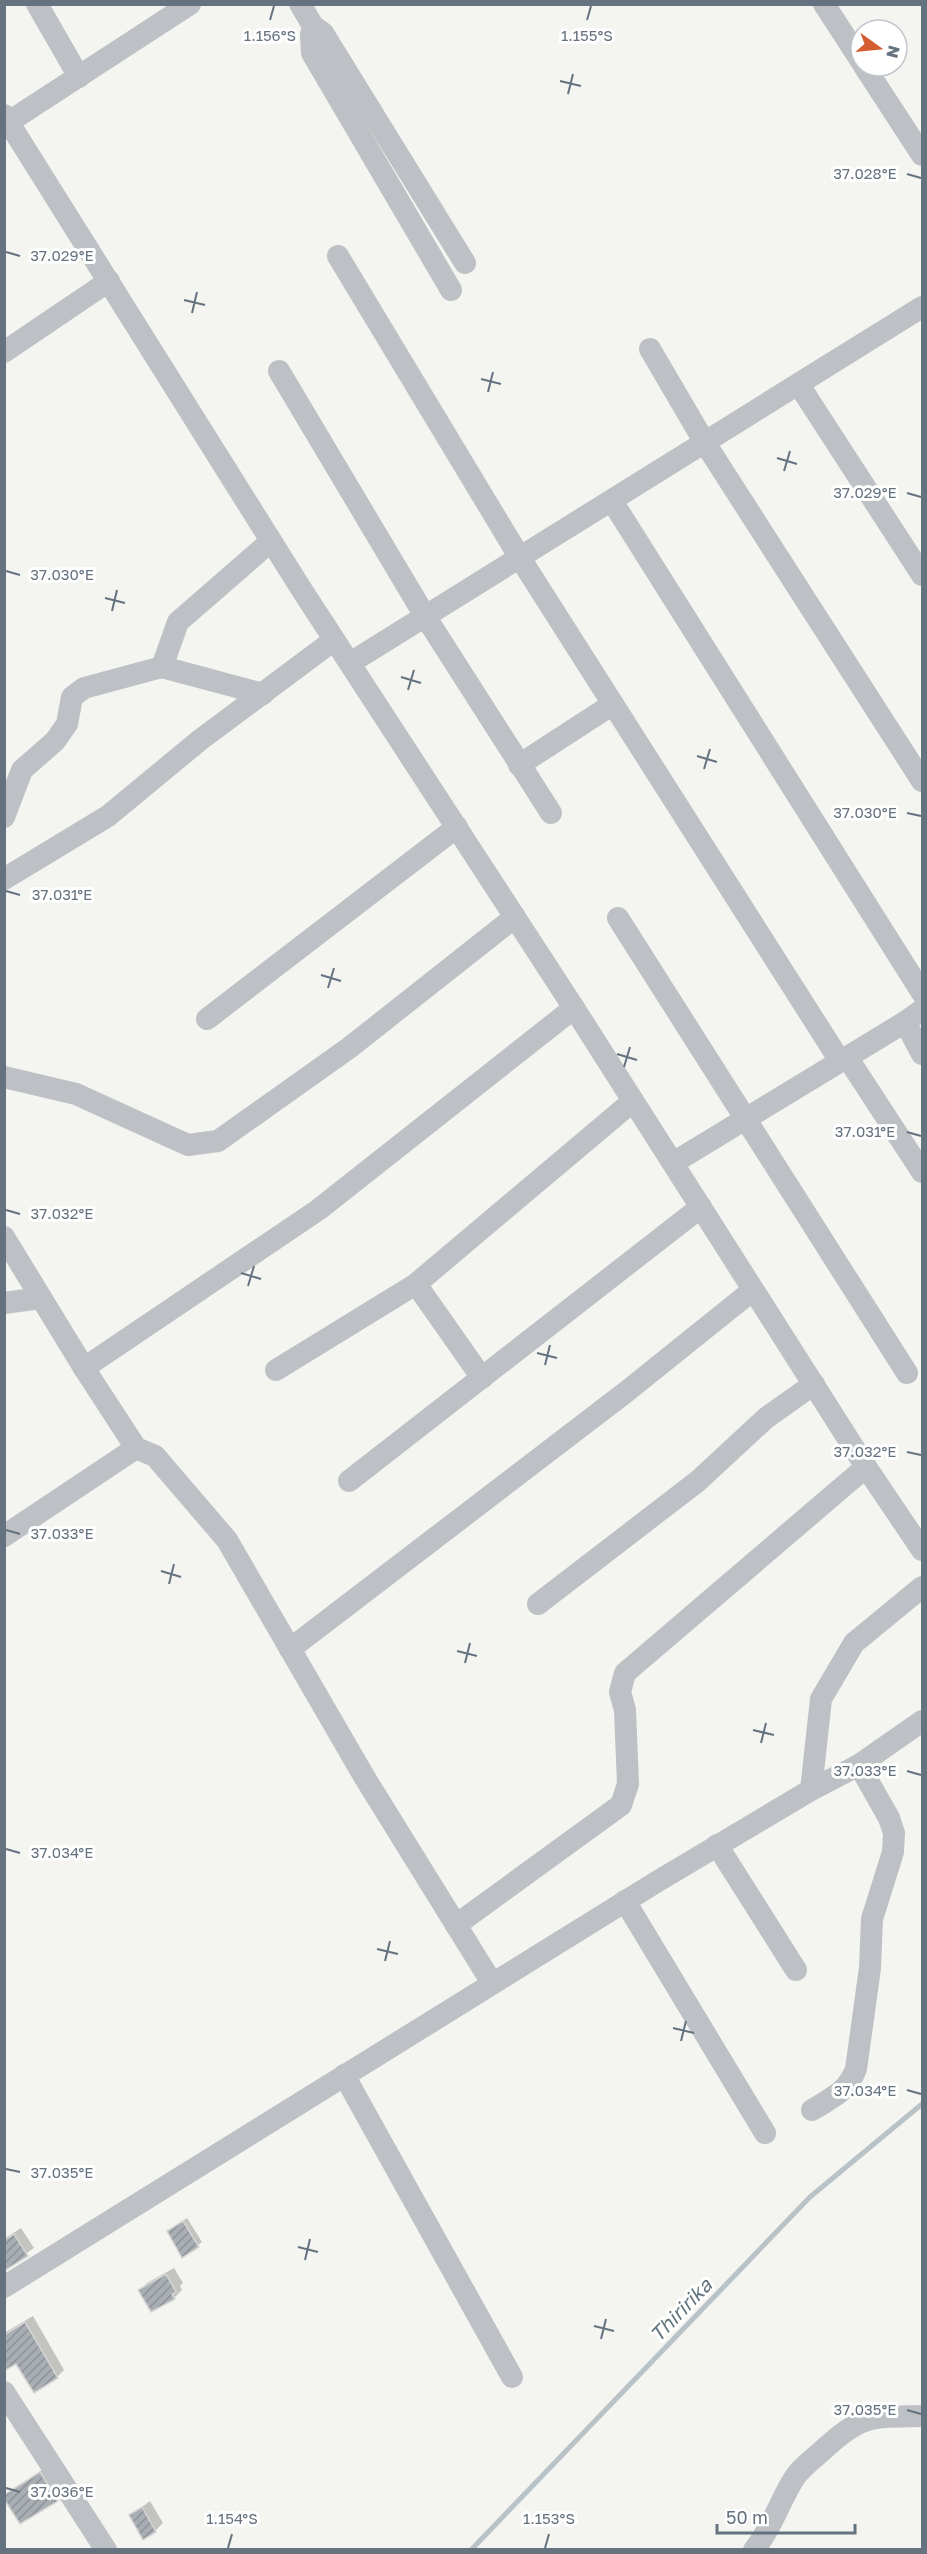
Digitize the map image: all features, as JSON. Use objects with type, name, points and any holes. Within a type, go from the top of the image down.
[{"type":"street","points":[[37,4],[79,77]]},
{"type":"street","points":[[300,4],[313,26],[323,33],[465,263]]},
{"type":"street","points":[[824,4],[849,43]]},
{"type":"street","points":[[180,7],[79,77],[6,121],[334,640],[574,1008],[866,1467],[922,1550]]},
{"type":"street","points":[[313,26],[312,53],[451,290]]},
{"type":"street","points":[[872,78],[922,155]]},
{"type":"street","points":[[338,256],[520,558],[613,704],[844,1059],[922,1172]]},
{"type":"street","points":[[4,352],[109,281]]},
{"type":"street","points":[[350,663],[922,307]]},
{"type":"street","points":[[650,349],[705,443],[922,781]]},
{"type":"street","points":[[279,371],[425,616],[551,813]]},
{"type":"street","points":[[799,385],[922,575]]},
{"type":"street","points":[[612,501],[922,993]]},
{"type":"street","points":[[162,667],[178,622],[272,542]]},
{"type":"street","points":[[4,879],[108,816],[200,740],[334,640]]},
{"type":"street","points":[[4,817],[22,770],[55,741],[67,724],[72,697],[84,688],[162,667],[263,694]]},
{"type":"street","points":[[519,765],[613,704]]},
{"type":"street","points":[[207,1019],[457,827]]},
{"type":"street","points":[[4,1077],[76,1094],[188,1145],[218,1141],[349,1048],[515,917]]},
{"type":"street","points":[[618,918],[907,1373]]},
{"type":"street","points":[[84,1368],[318,1209],[574,1008]]},
{"type":"street","points":[[673,1163],[914,1016],[922,1054]]},
{"type":"street","points":[[276,1370],[416,1284],[633,1101]]},
{"type":"street","points":[[349,1481],[701,1207]]},
{"type":"street","points":[[4,1237],[136,1448],[155,1456],[227,1540],[365,1778],[492,1983]]},
{"type":"street","points":[[416,1284],[482,1378]]},
{"type":"street","points":[[290,1649],[616,1399],[753,1290]]},
{"type":"street","points":[[4,1303],[41,1298]]},
{"type":"street","points":[[538,1604],[698,1481],[766,1418],[814,1384]]},
{"type":"street","points":[[4,1536],[136,1448]]},
{"type":"street","points":[[456,1924],[621,1805],[628,1784],[625,1710],[620,1692],[625,1673],[866,1467]]},
{"type":"street","points":[[811,1790],[821,1699],[854,1643],[922,1587]]},
{"type":"street","points":[[4,2287],[625,1901],[811,1790],[859,1765],[922,1721]]},
{"type":"street","points":[[812,2110],[842,2092],[850,2084],[856,2069],[870,1968],[872,1919],[893,1852],[894,1833],[889,1818],[859,1765]]},
{"type":"street","points":[[717,1845],[796,1970]]},
{"type":"street","points":[[625,1901],[765,2133]]},
{"type":"street","points":[[344,2075],[512,2377]]},
{"type":"street","points":[[4,2392],[106,2550]]},
{"type":"street","points":[[754,2550],[772,2522],[797,2474],[845,2430],[865,2420],[879,2417],[922,2416]]},
{"type":"building","points":[[183,2221],[199,2247],[182,2258],[167,2231]]},
{"type":"building","points":[[14,2234],[28,2256],[4,2271],[4,2240]]},
{"type":"building","points":[[166,2274],[176,2292],[172,2294],[175,2299],[151,2312],[138,2290]]},
{"type":"building","points":[[25,2322],[58,2378],[34,2393],[16,2364],[4,2371],[4,2335]]},
{"type":"building","points":[[40,2472],[58,2501],[20,2524],[4,2499],[4,2495]]},
{"type":"building","points":[[142,2507],[156,2532],[143,2540],[129,2515]]},
{"type":"waterway","name":"Thiririka","points":[[471,2550],[810,2197],[922,2104]]}]
